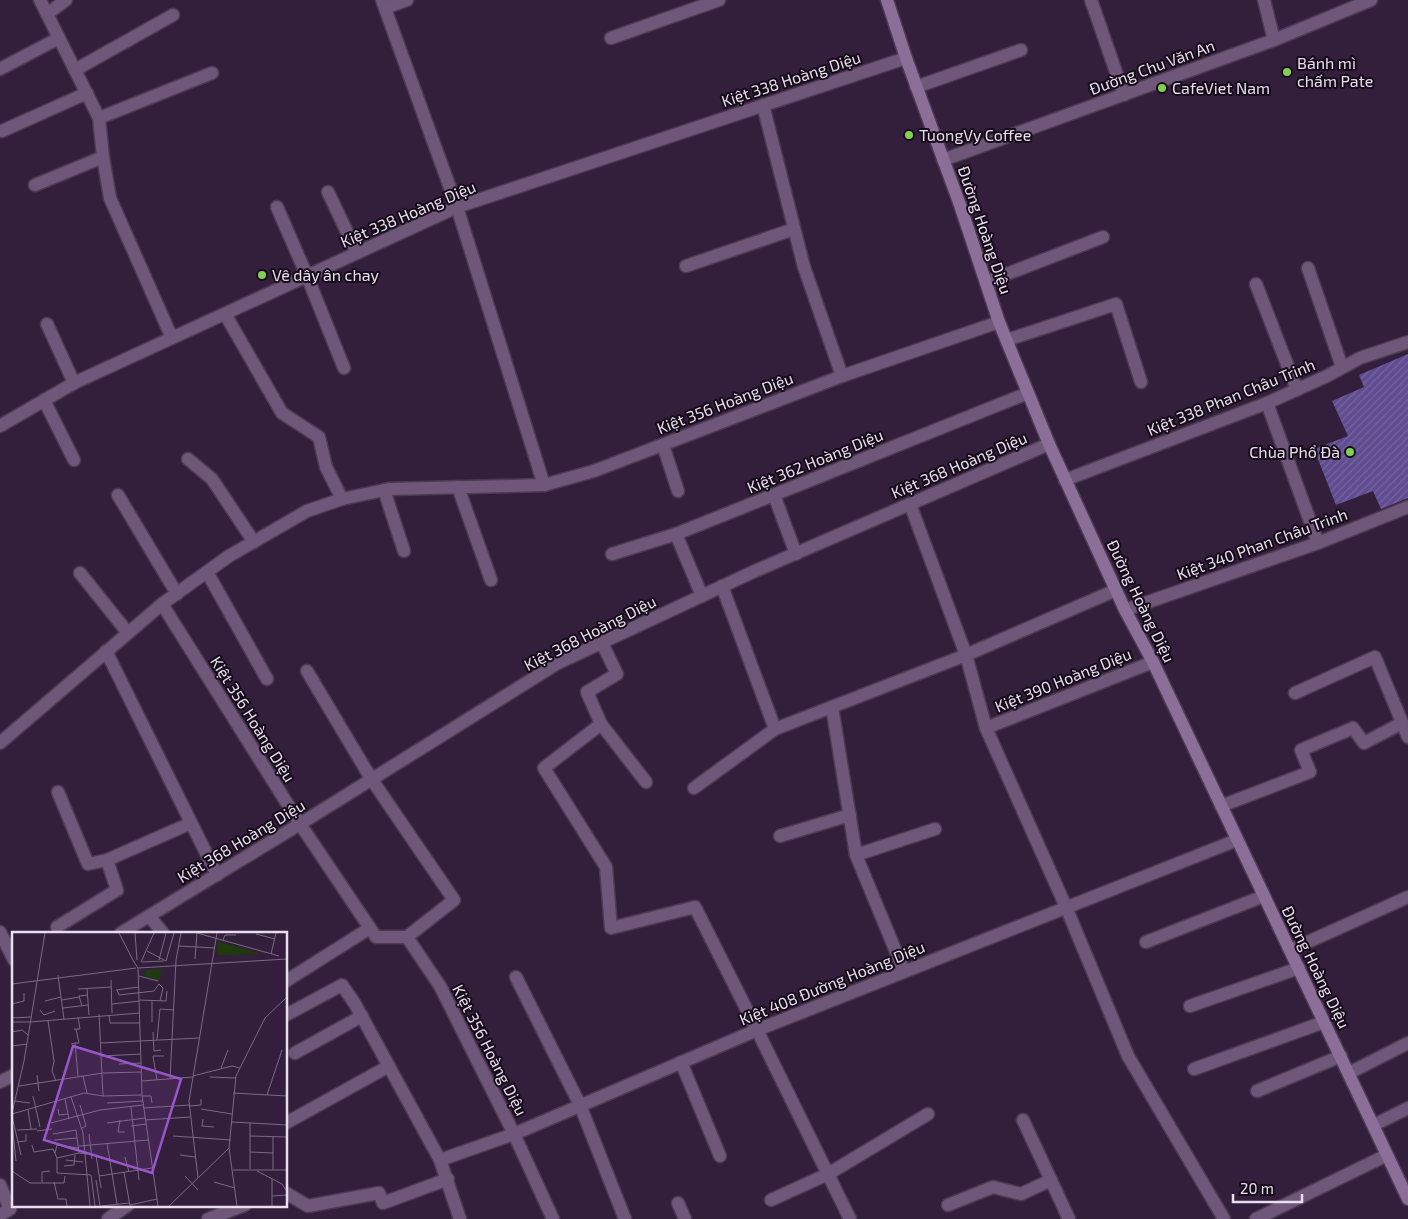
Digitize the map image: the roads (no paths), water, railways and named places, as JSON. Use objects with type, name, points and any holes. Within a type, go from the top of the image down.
[{"type":"main road","name":"Đường Hoàng Diệu","points":[[887,0],[999,322],[1049,444],[1125,610],[1153,662],[1408,1199]]},
{"type":"street","points":[[40,0],[99,118],[110,198],[172,338]]},
{"type":"street","points":[[47,14],[66,0]]},
{"type":"street","points":[[407,0],[384,4],[457,207],[544,485]]},
{"type":"street","points":[[611,38],[719,0]]},
{"type":"street","points":[[1091,0],[1124,95]]},
{"type":"street","points":[[1264,0],[1274,40]]},
{"type":"street","name":"Đường Chu Văn An","points":[[943,160],[1274,40],[1371,0]]},
{"type":"street","points":[[75,70],[172,15]]},
{"type":"street","points":[[0,69],[59,38]]},
{"type":"street","points":[[916,87],[1021,50]]},
{"type":"street","name":"Kiệt 338 Hoàng Diệu","points":[[0,426],[74,383],[457,207],[906,58]]},
{"type":"street","points":[[99,118],[212,73]]},
{"type":"street","points":[[2,131],[87,93]]},
{"type":"street","points":[[763,105],[804,267],[842,376]]},
{"type":"street","points":[[35,185],[103,157]]},
{"type":"street","points":[[328,192],[357,253]]},
{"type":"street","points":[[277,207],[344,368]]},
{"type":"street","points":[[686,266],[794,229]]},
{"type":"street","points":[[986,282],[1103,237]]},
{"type":"street","points":[[1308,268],[1342,367]]},
{"type":"street","points":[[1256,284],[1297,390]]},
{"type":"street","points":[[1007,340],[1116,304],[1141,382]]},
{"type":"street","points":[[225,314],[282,413],[319,438],[326,467],[342,499]]},
{"type":"street","name":"Kiệt 356 Hoàng Diệu","points":[[0,743],[162,604],[229,556],[307,511],[342,499],[384,490],[544,485],[594,471],[842,376],[999,322]]},
{"type":"street","points":[[47,324],[74,383]]},
{"type":"street","name":"Kiệt 338 Phan Châu Trinh","points":[[1065,480],[1297,390],[1360,358],[1408,342]]},
{"type":"street","name":"Kiệt 362 Hoàng Diệu","points":[[612,554],[676,534],[1028,393]]},
{"type":"street","points":[[44,400],[74,460]]},
{"type":"street","points":[[1267,402],[1318,543]]},
{"type":"street","name":"Kiệt 368 Hoàng Diệu","points":[[123,932],[372,780],[558,663],[722,586],[1049,444]]},
{"type":"street","points":[[662,445],[678,491]]},
{"type":"street","points":[[188,459],[212,479],[254,542]]},
{"type":"street","points":[[458,487],[492,580]]},
{"type":"street","points":[[384,490],[404,550]]},
{"type":"street","points":[[118,495],[177,594]]},
{"type":"street","points":[[774,495],[796,554]]},
{"type":"street","points":[[910,504],[966,655],[986,728],[1066,907],[1128,1056],[1224,1219]]},
{"type":"street","name":"Kiệt 340 Phan Châu Trinh","points":[[1125,610],[1318,543],[1408,506]]},
{"type":"street","points":[[676,534],[702,596]]},
{"type":"street","points":[[206,572],[267,679]]},
{"type":"street","points":[[80,573],[128,633]]},
{"type":"street","points":[[722,586],[775,729]]},
{"type":"street","points":[[694,788],[775,729],[966,655],[1116,590]]},
{"type":"street","name":"Kiệt 356 Hoàng Diệu","points":[[162,604],[300,824],[370,928]]},
{"type":"street","points":[[602,643],[617,674],[587,692],[601,724],[646,782]]},
{"type":"street","points":[[106,651],[217,875]]},
{"type":"street","points":[[1295,693],[1375,657],[1408,737]]},
{"type":"street","name":"Kiệt 390 Hoàng Diệu","points":[[986,728],[1153,662]]},
{"type":"street","points":[[288,980],[370,928],[376,937],[407,937],[454,900],[372,780],[307,671]]},
{"type":"street","points":[[832,707],[856,855],[904,971]]},
{"type":"street","points":[[1221,806],[1310,772],[1301,750],[1354,728],[1364,743],[1402,723]]},
{"type":"street","points":[[601,724],[544,768],[606,867],[611,928],[695,907],[848,1216],[835,1219]]},
{"type":"street","points":[[58,792],[88,864],[107,860],[191,823]]},
{"type":"street","points":[[780,836],[850,815]]},
{"type":"street","points":[[856,855],[935,830]]},
{"type":"street","name":"Kiệt 408 Đường Hoàng Diệu","points":[[440,1160],[514,1134],[757,1030],[1237,840]]},
{"type":"street","points":[[57,927],[117,890],[107,860]]},
{"type":"street","points":[[1146,942],[1264,896]]},
{"type":"street","points":[[1290,950],[1408,897]]},
{"type":"street","points":[[149,916],[163,932]]},
{"type":"street","points":[[0,932],[12,956]]},
{"type":"street","name":"Kiệt 356 Hoàng Diệu","points":[[407,937],[440,986],[514,1134],[553,1219]]},
{"type":"street","points":[[1190,1006],[1299,968]]},
{"type":"street","points":[[516,976],[580,1105],[625,1219]]},
{"type":"street","points":[[288,1015],[342,986],[362,1016],[440,1160],[460,1219]]},
{"type":"street","points":[[296,1053],[362,1016]]},
{"type":"street","points":[[1194,1069],[1324,1022]]},
{"type":"street","points":[[1349,1073],[1408,1043]]},
{"type":"street","points":[[1256,1091],[1341,1056]]},
{"type":"street","points":[[681,1062],[720,1156]]},
{"type":"street","points":[[288,1122],[389,1066]]},
{"type":"street","points":[[0,1082],[12,1076]]},
{"type":"street","points":[[1374,1125],[1408,1108]]},
{"type":"street","points":[[771,1200],[828,1174],[928,1114]]},
{"type":"street","points":[[1023,1120],[1069,1219]]},
{"type":"street","points":[[1256,1219],[1387,1155]]},
{"type":"street","points":[[288,1194],[308,1206],[379,1193],[383,1203],[448,1180]]},
{"type":"street","points":[[948,1205],[993,1187],[1022,1194],[1051,1180]]},
{"type":"street","points":[[0,1185],[10,1209],[0,1215]]},
{"type":"street","points":[[678,1203],[685,1219]]},
{"type":"street","points":[[108,1219],[127,1206]]},
{"type":"street","points":[[208,1219],[243,1206]]},
{"type":"place","name":"Bánh mì chấm Pate","points":[[1287,72]]},
{"type":"place","name":"CafeViet Nam","points":[[1162,88]]},
{"type":"place","name":"TuongVy Coffee","points":[[909,135]]},
{"type":"place","name":"Vê dây ân chay","points":[[262,275]]},
{"type":"place","name":"Chùa Phổ Đà","points":[[1350,452]]}]
